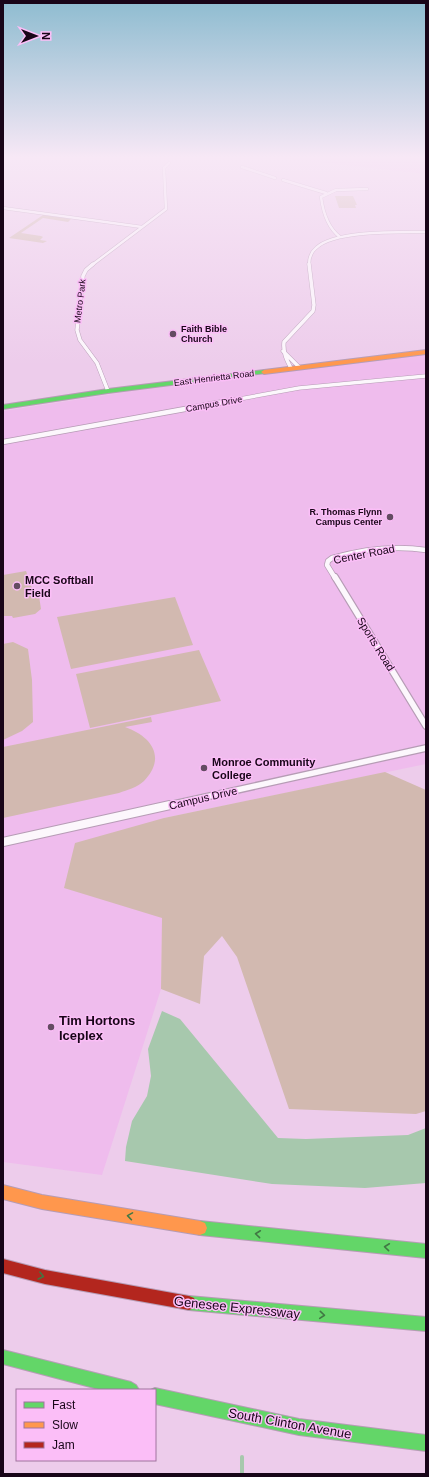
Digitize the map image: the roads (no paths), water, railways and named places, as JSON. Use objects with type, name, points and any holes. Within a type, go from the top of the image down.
[{"type":"main road","name":"East Henrietta Road","points":[[3,407],[108,391],[426,352]]},
{"type":"main road","points":[[3,1192],[42,1202],[213,1230],[426,1251]]},
{"type":"main road","name":"Genesee Expressway","points":[[3,1266],[45,1277],[202,1305],[426,1324]]},
{"type":"main road","points":[[3,1357],[127,1389]]},
{"type":"main road","name":"South Clinton Avenue","points":[[156,1396],[199,1407],[299,1427],[426,1443]]},
{"type":"street","name":"Metro Park","points":[[108,391],[97,363],[80,340],[77,330],[83,276],[86,270],[93,264],[142,227]]},
{"type":"street","points":[[330,227],[332,232],[340,237]]},
{"type":"street","points":[[295,368],[283,355],[282,346],[284,341],[313,310],[310,256],[314,250],[321,245],[340,237],[378,233],[426,232]]},
{"type":"street","points":[[283,352],[295,368]]},
{"type":"street","name":"Campus Drive","points":[[3,442],[65,429],[299,388],[426,376]]},
{"type":"street","name":"Center Road","points":[[327,562],[336,557],[384,548],[426,550]]},
{"type":"street","name":"Sports Road","points":[[327,562],[329,568],[426,726]]},
{"type":"street","name":"Campus Drive","points":[[3,842],[426,748]]},
{"type":"waterway","points":[[242,1457],[242,1474]]},
{"type":"place","name":"Faith Bible Church","points":[[173,334]]},
{"type":"place","name":"R. Thomas Flynn Campus Center","points":[[390,517]]},
{"type":"place","name":"MCC Softball Field","points":[[17,586]]},
{"type":"place","name":"Monroe Community College","points":[[204,768]]},
{"type":"place","name":"Tim Hortons Iceplex","points":[[51,1027]]}]
